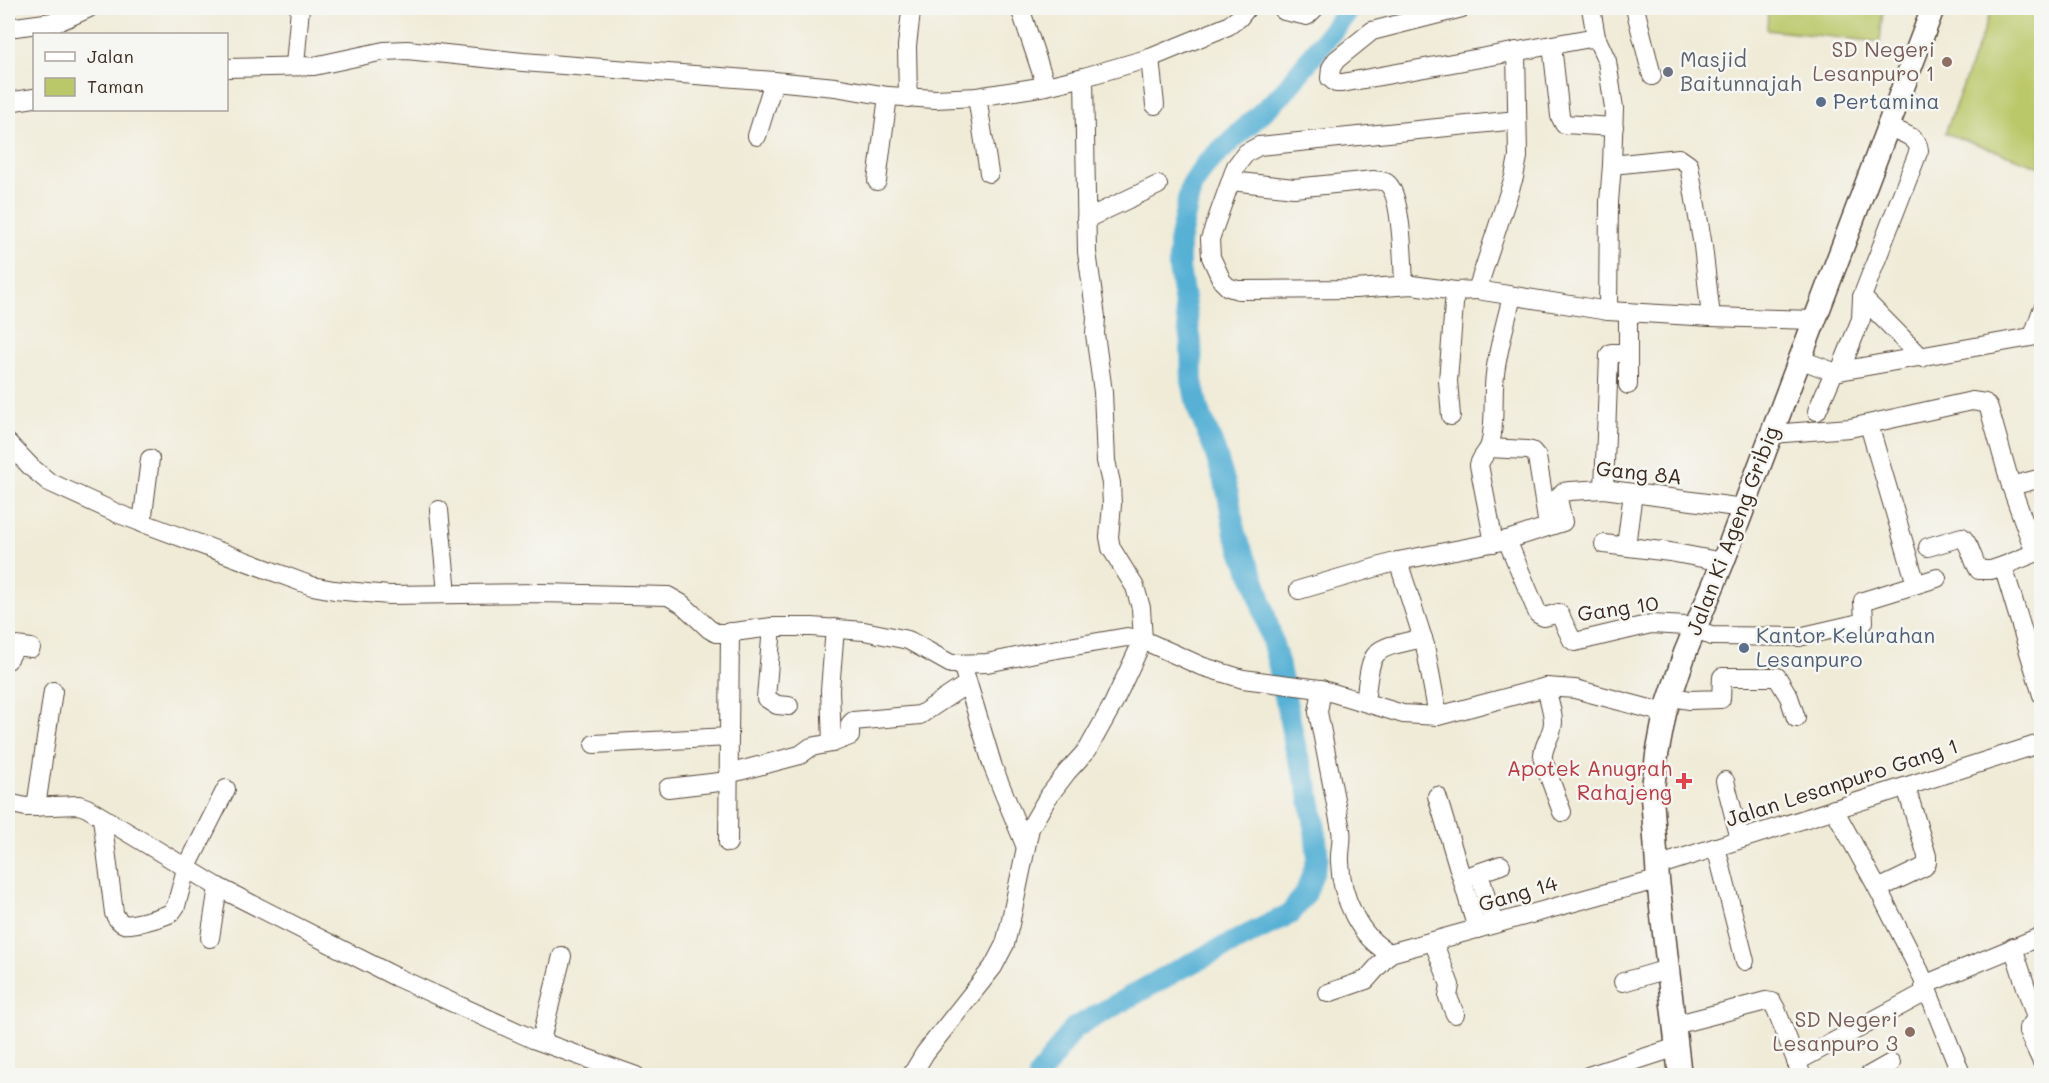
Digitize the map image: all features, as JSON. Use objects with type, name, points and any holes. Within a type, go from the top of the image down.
[{"type":"main road","name":"Jalan Ki Ageng Gribig","points":[[1680,1076],[1657,873],[1652,796],[1657,755],[1668,705],[1694,630],[1723,562],[1933,8]]},
{"type":"street","points":[[8,28],[60,21],[89,8]]},
{"type":"street","points":[[295,65],[300,8]]},
{"type":"street","points":[[1020,8],[1046,86]]},
{"type":"street","points":[[228,68],[314,66],[384,51],[407,50],[547,64],[774,81],[908,98],[977,98],[1046,86],[1150,58],[1228,26],[1239,18],[1246,8]]},
{"type":"street","points":[[1284,11],[1306,16],[1315,8]]},
{"type":"street","points":[[1462,8],[1372,31],[1336,60],[1331,68],[1330,78],[1336,83],[1342,83],[1596,37]]},
{"type":"street","points":[[1591,8],[1596,37],[1607,61],[1614,108],[1608,202],[1608,311]]},
{"type":"street","points":[[1635,8],[1652,76]]},
{"type":"street","points":[[908,98],[907,46],[911,12]]},
{"type":"street","points":[[1552,45],[1560,116],[1564,124],[1614,127]]},
{"type":"street","points":[[1477,290],[1514,177],[1518,157],[1516,51]]},
{"type":"street","points":[[1150,58],[1155,105]]},
{"type":"street","points":[[911,1076],[925,1053],[993,967],[1001,952],[1010,924],[1030,828],[1040,808],[1066,772],[1088,748],[1149,643],[1135,587],[1111,548],[1109,540],[1111,483],[1106,461],[1103,392],[1087,252],[1084,77]]},
{"type":"street","points":[[757,136],[774,81]]},
{"type":"street","points":[[877,181],[888,96]]},
{"type":"street","points":[[8,102],[33,98]]},
{"type":"street","points":[[977,98],[989,173]]},
{"type":"street","points":[[1517,120],[1259,146],[1246,153],[1236,166],[1210,239],[1211,257],[1222,281],[1228,287],[1238,290],[1355,289],[1404,285],[1455,291],[1477,290],[1608,311],[1813,320]]},
{"type":"street","points":[[1817,411],[1861,319],[1862,297],[1920,150],[1919,144],[1914,139],[1888,127]]},
{"type":"street","points":[[1612,165],[1679,158],[1689,165],[1706,266],[1711,317]]},
{"type":"street","points":[[1231,181],[1294,188],[1374,180],[1388,184],[1393,195],[1403,247],[1404,285]]},
{"type":"street","points":[[1086,219],[1158,185]]},
{"type":"street","points":[[1450,416],[1448,381],[1455,291]]},
{"type":"street","points":[[1500,541],[1479,465],[1481,458],[1489,448],[1495,406],[1495,376],[1512,296]]},
{"type":"street","points":[[1862,297],[1922,358]]},
{"type":"street","points":[[1799,359],[1837,372],[2037,335],[2042,310]]},
{"type":"street","points":[[1628,312],[1628,385]]},
{"type":"street","points":[[1604,489],[1609,355],[1628,353]]},
{"type":"street","points":[[1771,434],[1850,428],[1972,401],[1985,403],[1989,408],[2011,486],[2038,552],[1991,570],[1978,570],[1967,543],[1962,537],[1928,547]]},
{"type":"street","points":[[1869,425],[1916,584]]},
{"type":"street","points":[[8,443],[48,482],[142,523],[312,586],[334,591],[389,595],[447,593],[668,596],[682,604],[716,633],[772,627],[864,631],[908,640],[945,662],[962,664],[987,663],[1122,637],[1149,643],[1201,666],[1243,679],[1321,689],[1403,714],[1438,716],[1546,687],[1575,689],[1644,706],[1668,705],[1690,700],[1721,699],[1722,677],[1777,677],[1789,697],[1796,718]]},
{"type":"street","points":[[1299,590],[1398,561],[1500,541],[1556,524],[1537,457],[1532,451],[1489,448]]},
{"type":"street","points":[[142,523],[150,459]]},
{"type":"street","points":[[2011,486],[2042,478]]},
{"type":"street","name":"Gang 8A","points":[[1556,524],[1559,495],[1570,490],[1604,489],[1743,508]]},
{"type":"street","points":[[1626,546],[1634,493]]},
{"type":"street","points":[[440,510],[447,593]]},
{"type":"street","name":"Gang 10","points":[[1500,541],[1540,617],[1560,614],[1575,642],[1651,624],[1686,626],[1694,630]]},
{"type":"street","points":[[1604,544],[1670,552],[1723,562]]},
{"type":"street","points":[[1398,561],[1423,638],[1438,716]]},
{"type":"street","points":[[2003,566],[2042,695]]},
{"type":"street","points":[[1694,630],[1710,636],[1799,637],[1864,622],[1863,601],[1937,578]]},
{"type":"street","points":[[772,627],[766,698],[777,705],[789,706]]},
{"type":"street","points":[[832,743],[830,690],[835,628]]},
{"type":"street","points":[[728,843],[730,632]]},
{"type":"street","points":[[1365,702],[1370,664],[1376,654],[1385,646],[1423,638]]},
{"type":"street","points":[[8,660],[16,646],[31,648]]},
{"type":"street","points":[[962,664],[993,767],[1025,844]]},
{"type":"street","points":[[668,788],[728,778],[800,755],[811,747],[832,743],[850,736],[850,724],[853,721],[920,715],[967,684]]},
{"type":"street","points":[[1546,687],[1553,721],[1551,734],[1542,755],[1562,812]]},
{"type":"street","points":[[1321,689],[1318,712],[1341,830],[1342,881],[1356,922],[1390,953],[1366,980],[1328,993]]},
{"type":"street","points":[[36,807],[53,691]]},
{"type":"street","points":[[594,744],[729,737]]},
{"type":"street","name":"Jalan Lesanpuro Gang 1","points":[[1657,873],[1716,847],[2042,743]]},
{"type":"street","points":[[1725,781],[1740,839]]},
{"type":"street","points":[[1878,889],[1924,867],[1927,862],[1906,787]]},
{"type":"street","points":[[102,818],[114,913],[118,921],[124,924],[134,923],[171,913],[176,906],[186,869],[226,789]]},
{"type":"street","points":[[1437,796],[1470,876],[1494,924]]},
{"type":"street","points":[[8,803],[36,807],[79,805],[218,887],[396,977],[533,1039],[636,1076]]},
{"type":"street","points":[[1834,809],[1878,889],[1926,988],[1962,1076]]},
{"type":"street","points":[[1716,847],[1745,961]]},
{"type":"street","points":[[1470,876],[1501,865]]},
{"type":"street","name":"Gang 14","points":[[1390,953],[1614,891],[1657,873]]},
{"type":"street","points":[[1470,876],[1476,929]]},
{"type":"street","points":[[210,938],[218,887]]},
{"type":"street","points":[[1588,1076],[1675,1036],[1766,1001],[1772,1002],[1776,1009],[1799,1069],[1926,988],[2013,947],[2042,936]]},
{"type":"street","points":[[1433,941],[1450,985],[1448,997],[1455,1014]]},
{"type":"street","points":[[2013,947],[2035,1015],[2028,1032],[2042,1062]]},
{"type":"street","points":[[541,1040],[562,956]]},
{"type":"street","points":[[1623,982],[1668,969]]},
{"type":"street","points":[[1868,1076],[1891,1063]]},
{"type":"green space","points":[[1768,8],[1883,8],[1880,42],[1767,30]]},
{"type":"green space","points":[[1992,8],[2041,8],[2041,167],[1945,133]]},
{"type":"waterway","points":[[1039,1076],[1074,1028],[1176,971],[1290,914],[1306,893],[1318,858],[1307,784],[1296,750],[1278,662],[1256,584],[1235,534],[1228,494],[1214,448],[1198,409],[1192,381],[1191,343],[1179,268],[1179,243],[1191,187],[1206,164],[1283,93],[1350,8]]},
{"type":"place","name":"SD Negeri Lesanpuro 1","points":[[1947,62]]},
{"type":"place","name":"Masjid Baitunnajah","points":[[1668,72]]},
{"type":"place","name":"Pertamina","points":[[1821,102]]},
{"type":"place","name":"Kantor Kelurahan Lesanpuro","points":[[1744,648]]},
{"type":"place","name":"Apotek Anugrah Rahajeng","points":[[1684,781]]},
{"type":"place","name":"SD Negeri Lesanpuro 3","points":[[1910,1032]]}]
